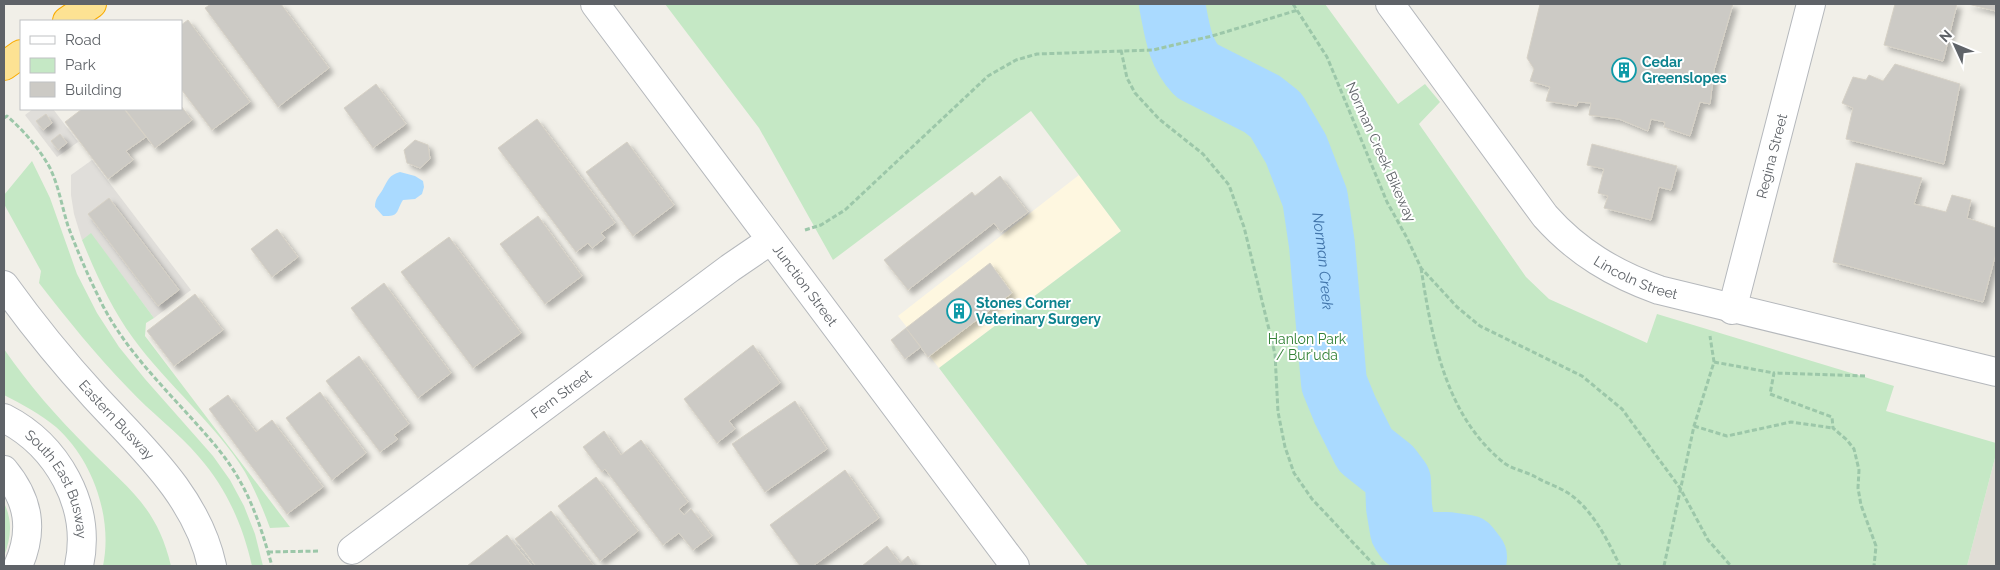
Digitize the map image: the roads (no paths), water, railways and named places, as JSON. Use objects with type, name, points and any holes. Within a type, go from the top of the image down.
[{"type":"highway","points":[[69,20],[92,4]]},
{"type":"highway","points":[[4,66],[20,55]]},
{"type":"street","name":"Junction Street","points":[[595,4],[1015,566]]},
{"type":"street","name":"Lincoln Street","points":[[1390,4],[1546,216],[1562,235],[1606,268],[1659,290],[1732,310],[1996,372]]},
{"type":"street","name":"Regina Street","points":[[1732,310],[1811,4]]},
{"type":"street","name":"Fern Street","points":[[352,550],[730,268],[771,240]]},
{"type":"street","name":"Eastern Busway","points":[[4,285],[49,344],[164,472],[197,524],[212,566]]},
{"type":"street","name":"South East Busway","points":[[4,418],[36,438],[54,458],[67,479],[76,503],[81,530],[79,566]]},
{"type":"street","points":[[4,470],[14,483],[24,503],[28,526],[26,549],[18,566]]},
{"type":"water","points":[[400,172],[415,176],[423,181],[422,194],[415,199],[403,200],[395,214],[383,216],[375,207],[376,199],[389,178]]},
{"type":"waterway","name":"Norman Creek","points":[[1172,4],[1182,48],[1191,64],[1197,71],[1262,104],[1276,115],[1296,149],[1315,198],[1322,245],[1334,383],[1365,450],[1389,469],[1398,481],[1399,507],[1403,531],[1414,542],[1425,545],[1447,545],[1467,548],[1474,557],[1473,566]]},
{"type":"place","name":"Cedar Greenslopes","points":[[1624,70]]},
{"type":"place","name":"Stones Corner Veterinary Surgery","points":[[959,311]]},
{"type":"park label","name":"Hanlon Park / Bur'uda","points":[[1307,348]]}]
